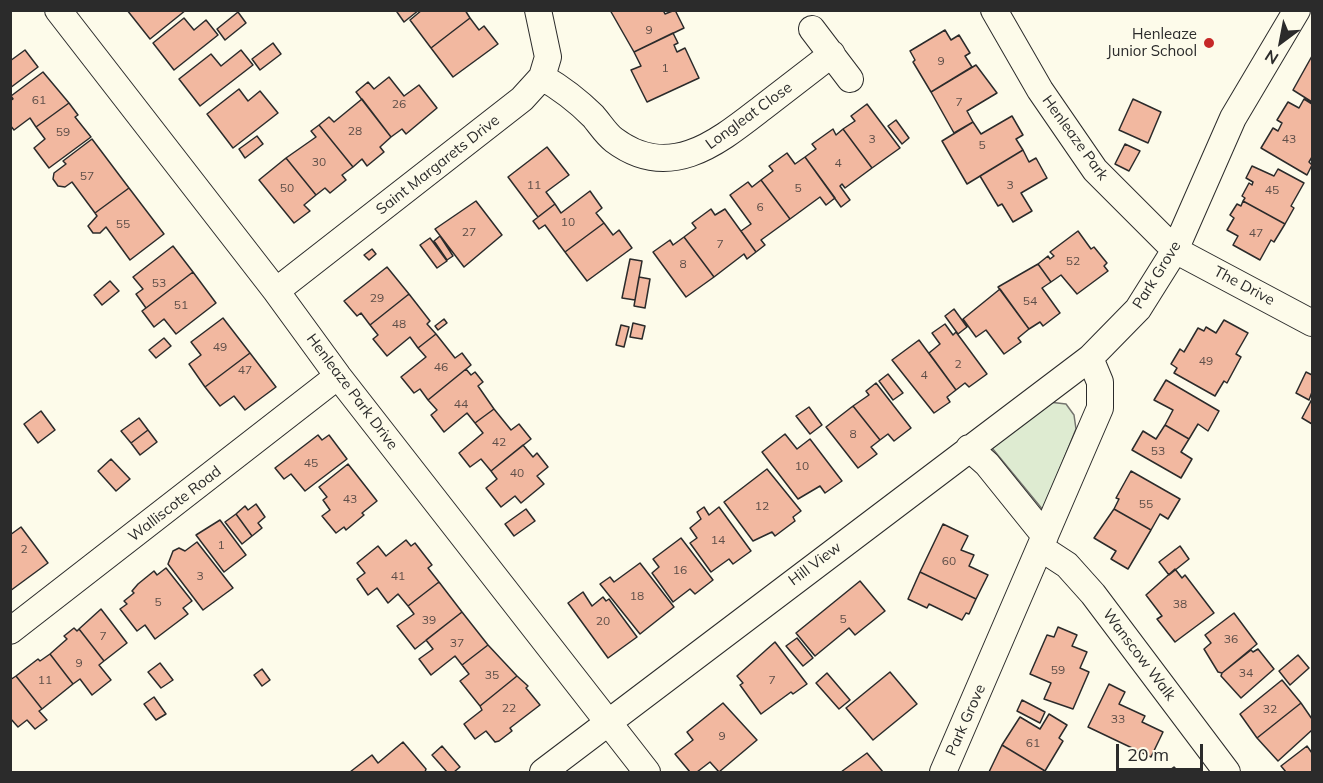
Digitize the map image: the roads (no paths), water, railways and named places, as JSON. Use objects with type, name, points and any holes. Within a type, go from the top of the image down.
[{"type":"street","name":"Henleaze Park Drive","points":[[58,10],[276,291],[338,376],[648,772]]},
{"type":"street","points":[[538,10],[548,57],[542,77]]},
{"type":"street","name":"Henleaze Park","points":[[994,10],[1040,90],[1095,170],[1175,250]]},
{"type":"street","name":"Park Grove","points":[[943,772],[1100,408],[1100,382],[1090,358],[1138,309],[1175,250],[1233,117],[1298,10]]},
{"type":"street","points":[[812,30],[850,79]]},
{"type":"street","name":"Longleat Close","points":[[542,77],[581,104],[613,140],[636,153],[657,157],[679,157],[702,150],[725,137],[832,54]]},
{"type":"street","name":"Saint Margarets Drive","points":[[276,291],[522,99],[542,77]]},
{"type":"street","name":"The Drive","points":[[1175,250],[1312,323]]},
{"type":"street","name":"Hill View","points":[[543,772],[1090,358]]},
{"type":"street","name":"Walliscote Road","points":[[10,632],[338,376]]},
{"type":"street","points":[[969,448],[987,464],[1043,542]]},
{"type":"street","name":"Wanscow Walk","points":[[1043,542],[1093,594],[1227,772]]},
{"type":"place","name":"Henleaze Junior School","points":[[1209,43]]}]
